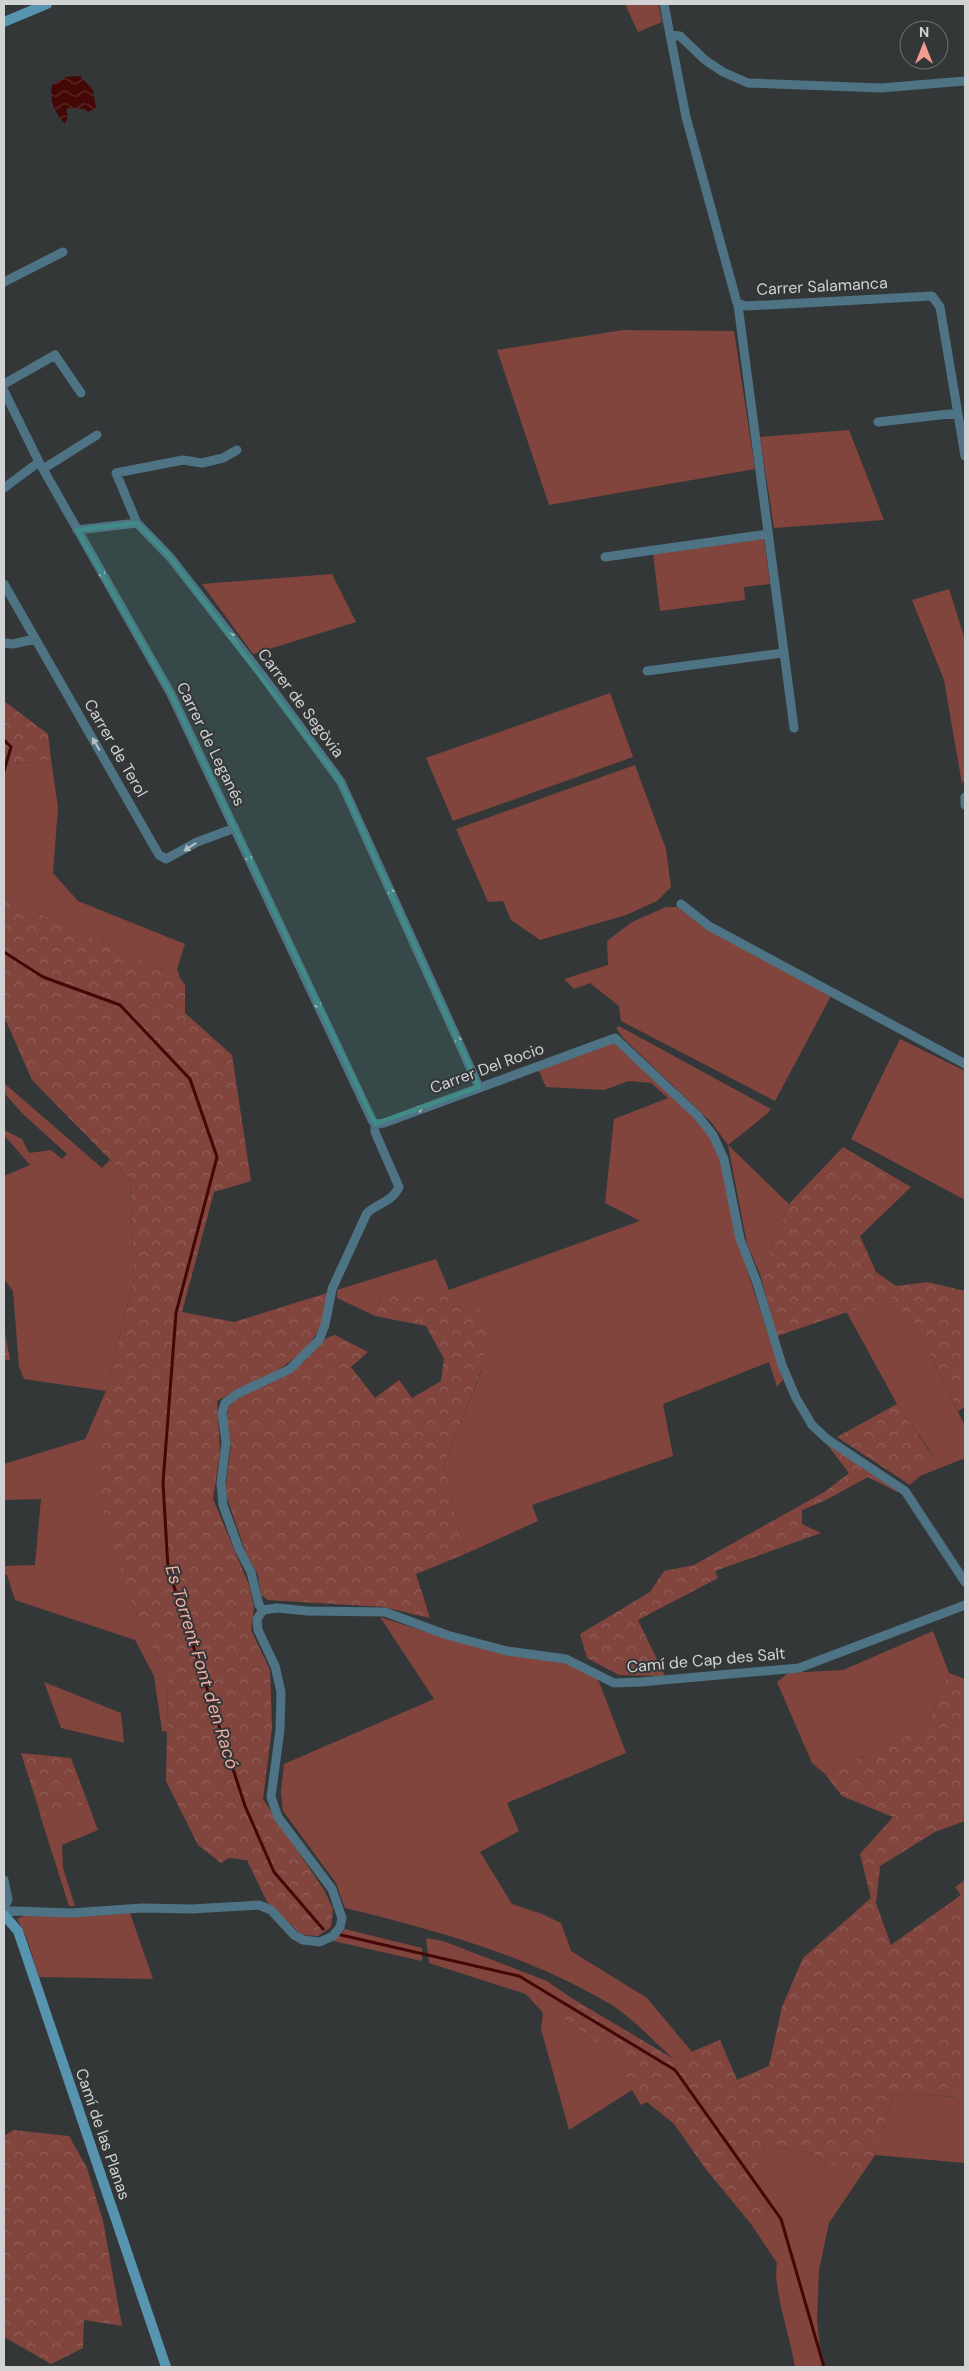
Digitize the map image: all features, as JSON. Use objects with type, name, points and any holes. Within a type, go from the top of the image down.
[{"type":"street","points":[[4,22],[47,4]]},
{"type":"street","name":"Carrer Salamanca","points":[[664,4],[686,117],[735,300],[738,305],[932,296],[940,307],[965,456]]},
{"type":"street","points":[[671,34],[680,36],[705,60],[723,72],[748,82],[881,88],[965,81]]},
{"type":"street","points":[[4,282],[63,252]]},
{"type":"street","points":[[738,305],[794,728]]},
{"type":"street","points":[[4,384],[55,355],[81,394]]},
{"type":"street","name":"Carrer de Leganés","points":[[4,390],[41,466],[171,694],[374,1122],[375,1132],[398,1187],[395,1195],[389,1201],[374,1206],[367,1214],[332,1289],[325,1325],[319,1340],[290,1369],[237,1394],[225,1403],[222,1413],[226,1443],[221,1483],[223,1505],[239,1549],[251,1572],[262,1610]]},
{"type":"street","points":[[878,422],[958,413]]},
{"type":"street","points":[[4,488],[98,435]]},
{"type":"street","name":"Carrer de Segòvia","points":[[237,450],[222,458],[202,462],[183,460],[116,472],[137,523],[170,557],[262,675],[341,782],[479,1087]]},
{"type":"street","points":[[77,530],[137,523]]},
{"type":"street","points":[[605,556],[767,534]]},
{"type":"street","name":"Carrer de Terol","points":[[4,584],[159,855],[166,859],[198,842],[235,828]]},
{"type":"street","points":[[4,643],[13,644],[36,639]]},
{"type":"street","points":[[647,672],[784,653]]},
{"type":"street","points":[[965,797],[965,805]]},
{"type":"street","points":[[681,904],[710,926],[965,1064]]},
{"type":"street","name":"Carrer Del Rocio","points":[[374,1122],[384,1123],[615,1038],[698,1116],[713,1135],[724,1159],[740,1239],[757,1283],[782,1365],[796,1398],[812,1426],[827,1439],[905,1491],[965,1582]]},
{"type":"street","name":"Camí de Cap des Salt","points":[[262,1610],[277,1608],[308,1611],[385,1612],[447,1635],[507,1651],[566,1659],[592,1670],[614,1683],[799,1668],[965,1606]]},
{"type":"street","points":[[4,1880],[8,1899],[4,1912],[71,1913],[142,1908],[192,1909],[259,1905],[271,1910],[294,1935],[303,1940],[320,1942],[333,1936],[340,1927],[342,1918],[332,1889],[278,1817],[271,1797],[280,1730],[281,1692],[275,1666],[258,1630],[257,1619],[262,1610]]},
{"type":"street","name":"Camí de las Planas","points":[[4,1912],[18,1931],[166,2367]]},
{"type":"highlighted area","points":[[137,523],[170,557],[341,782],[479,1087],[375,1124],[171,694],[77,530]]},
{"type":"green space","points":[[625,4],[658,4],[662,22],[638,32]]},
{"type":"green space","points":[[623,330],[734,331],[755,469],[549,505],[497,350]]},
{"type":"green space","points":[[849,430],[884,520],[774,528],[760,437]]},
{"type":"green space","points":[[764,538],[770,584],[744,587],[745,600],[660,611],[653,553]]},
{"type":"green space","points":[[332,574],[356,622],[253,654],[202,584]]},
{"type":"green space","points":[[949,589],[965,640],[965,779],[962,784],[944,680],[912,600]]},
{"type":"green space","points":[[610,693],[633,757],[453,821],[426,758]]},
{"type":"green space","points":[[4,701],[48,734],[51,760],[4,765]]},
{"type":"green space","points":[[51,760],[58,807],[53,873],[78,901],[185,944],[177,969],[180,978],[4,897],[4,765]]},
{"type":"green space","points":[[635,765],[666,849],[671,887],[657,901],[626,915],[540,940],[511,920],[503,901],[488,902],[456,829]]},
{"type":"green space","points":[[4,897],[180,978],[185,985],[185,1013],[232,1055],[251,1181],[214,1192],[182,1312],[234,1322],[327,1293],[321,1324],[303,1351],[276,1371],[217,1401],[220,1452],[213,1499],[249,1585],[254,1608],[251,1630],[270,1670],[272,1728],[263,1799],[324,1890],[333,1909],[331,1927],[318,1936],[302,1935],[267,1902],[247,1860],[229,1858],[221,1863],[198,1845],[166,1781],[168,1682],[128,1594],[98,1492],[106,1391],[134,1279],[130,1180],[32,1080],[6,1021],[4,1022]]},
{"type":"green space","points":[[666,907],[679,907],[831,996],[775,1101],[621,1021],[619,1006],[590,983],[574,989],[564,979],[608,965],[607,941],[632,922]]},
{"type":"green space","points":[[619,1026],[771,1109],[728,1145],[711,1122],[624,1039],[616,1028]]},
{"type":"green space","points":[[900,1039],[965,1071],[965,1200],[851,1139]]},
{"type":"green space","points":[[613,1042],[690,1112],[709,1135],[720,1159],[737,1239],[783,1380],[777,1387],[769,1362],[663,1404],[673,1456],[532,1505],[538,1521],[465,1554],[444,1465],[482,1370],[384,1290],[375,1316],[337,1298],[337,1290],[436,1259],[449,1290],[640,1221],[605,1203],[614,1119],[668,1098],[651,1083],[629,1081],[604,1090],[546,1087],[538,1069]]},
{"type":"green space","points":[[4,1083],[102,1168],[110,1160],[130,1180],[134,1279],[106,1391],[24,1379],[19,1367],[13,1291],[4,1279],[4,1176],[30,1165],[4,1135],[4,1130],[22,1139],[29,1153],[51,1150],[62,1159],[67,1154],[24,1115],[4,1093]]},
{"type":"green space","points":[[728,1145],[789,1204],[760,1274],[747,1244]]},
{"type":"green space","points":[[843,1147],[911,1187],[860,1236],[876,1272],[896,1286],[928,1282],[965,1291],[965,1407],[958,1411],[919,1331],[892,1297],[777,1336],[760,1274],[789,1204]]},
{"type":"green space","points":[[384,1290],[449,1290],[488,1316],[482,1369],[444,1465],[465,1554],[416,1574],[430,1618],[383,1607],[268,1600],[261,1595],[258,1575],[246,1553],[225,1492],[231,1446],[226,1419],[229,1406],[244,1394],[281,1378],[303,1363],[324,1339],[335,1335],[368,1352],[351,1367],[375,1398],[399,1380],[412,1398],[441,1381],[444,1359],[426,1326],[375,1316]]},
{"type":"green space","points":[[892,1296],[919,1331],[965,1426],[965,1458],[920,1476],[910,1485],[932,1454],[897,1404],[846,1311]]},
{"type":"green space","points":[[4,1328],[10,1360],[4,1360]]},
{"type":"green space","points":[[106,1391],[128,1594],[168,1682],[167,1732],[162,1731],[154,1676],[135,1640],[15,1600],[7,1575],[4,1574],[4,1566],[35,1565],[41,1499],[4,1500],[4,1464],[85,1439]]},
{"type":"green space","points":[[897,1404],[932,1455],[910,1485],[837,1437]]},
{"type":"green space","points":[[826,1443],[900,1491],[897,1492],[868,1477],[826,1500],[802,1510],[802,1524],[821,1533],[715,1571],[718,1578],[638,1620],[665,1676],[619,1675],[587,1658],[580,1634],[650,1592],[664,1571],[694,1565],[826,1491],[849,1473]]},
{"type":"green space","points":[[380,1617],[454,1641],[561,1662],[593,1673],[600,1684],[626,1753],[507,1803],[519,1831],[480,1852],[512,1904],[542,1914],[561,1923],[571,1951],[647,1998],[692,2052],[674,2059],[618,2009],[579,1987],[515,1958],[447,1935],[345,1908],[336,1883],[283,1811],[281,1792],[284,1764],[434,1699]]},
{"type":"green space","points":[[933,1631],[949,1673],[927,1726],[825,1774],[812,1763],[777,1682],[788,1673],[843,1670]]},
{"type":"green space","points":[[949,1673],[965,1679],[965,1821],[935,1832],[880,1866],[876,1903],[891,1945],[961,1895],[955,1887],[965,1880],[965,2093],[960,2097],[894,2093],[875,2155],[858,2180],[809,2152],[766,2146],[750,2185],[770,2211],[751,2224],[705,2168],[674,2124],[647,2102],[641,2105],[632,2090],[621,2060],[564,2020],[573,1999],[674,2059],[720,2040],[737,2080],[769,2066],[782,2007],[803,1958],[871,1898],[860,1854],[893,1817],[842,1796],[825,1774],[927,1726]]},
{"type":"green space","points":[[44,1682],[121,1713],[124,1743],[61,1728]]},
{"type":"green space","points":[[21,1753],[71,1758],[88,1803],[41,1816]]},
{"type":"green space","points":[[88,1803],[98,1830],[62,1845],[63,1868],[75,1906],[69,1906],[40,1815]]},
{"type":"green space","points":[[130,1913],[153,1979],[39,1977],[26,1936],[17,1919],[28,1914]]},
{"type":"green space","points":[[345,1929],[422,1948],[422,1961],[333,1941]]},
{"type":"green space","points":[[426,1938],[443,1941],[547,1981],[573,1999],[564,2020],[621,2060],[632,2090],[569,2130],[541,2029],[543,2013],[526,1994],[429,1963]]},
{"type":"green space","points":[[894,2093],[959,2097],[965,2093],[965,2163],[875,2155]]},
{"type":"green space","points":[[13,2130],[69,2136],[87,2168],[103,2221],[122,2326],[84,2320],[83,2348],[51,2364],[4,2337],[4,2136]]},
{"type":"green space","points":[[766,2146],[809,2152],[858,2180],[829,2223],[819,2270],[817,2320],[822,2367],[795,2367],[779,2299],[776,2273],[777,2263],[751,2224],[770,2211],[750,2185]]},
{"type":"water","points":[[80,76],[93,90],[96,108],[88,112],[85,109],[68,108],[65,124],[53,106],[51,96],[52,85],[66,77]]},
{"type":"waterway","name":"Es Torrent Font d'en Racó","points":[[4,740],[11,747],[4,771]]},
{"type":"waterway","name":"Es Torrent Font d'en Racó","points":[[4,952],[43,977],[120,1005],[190,1079],[217,1157],[176,1313],[163,1483],[168,1568],[245,1806],[274,1872],[323,1929]]},
{"type":"waterway","name":"Es Torrent Font d'en Racó","points":[[341,1935],[519,1976],[675,2070],[781,2219],[824,2367]]}]
